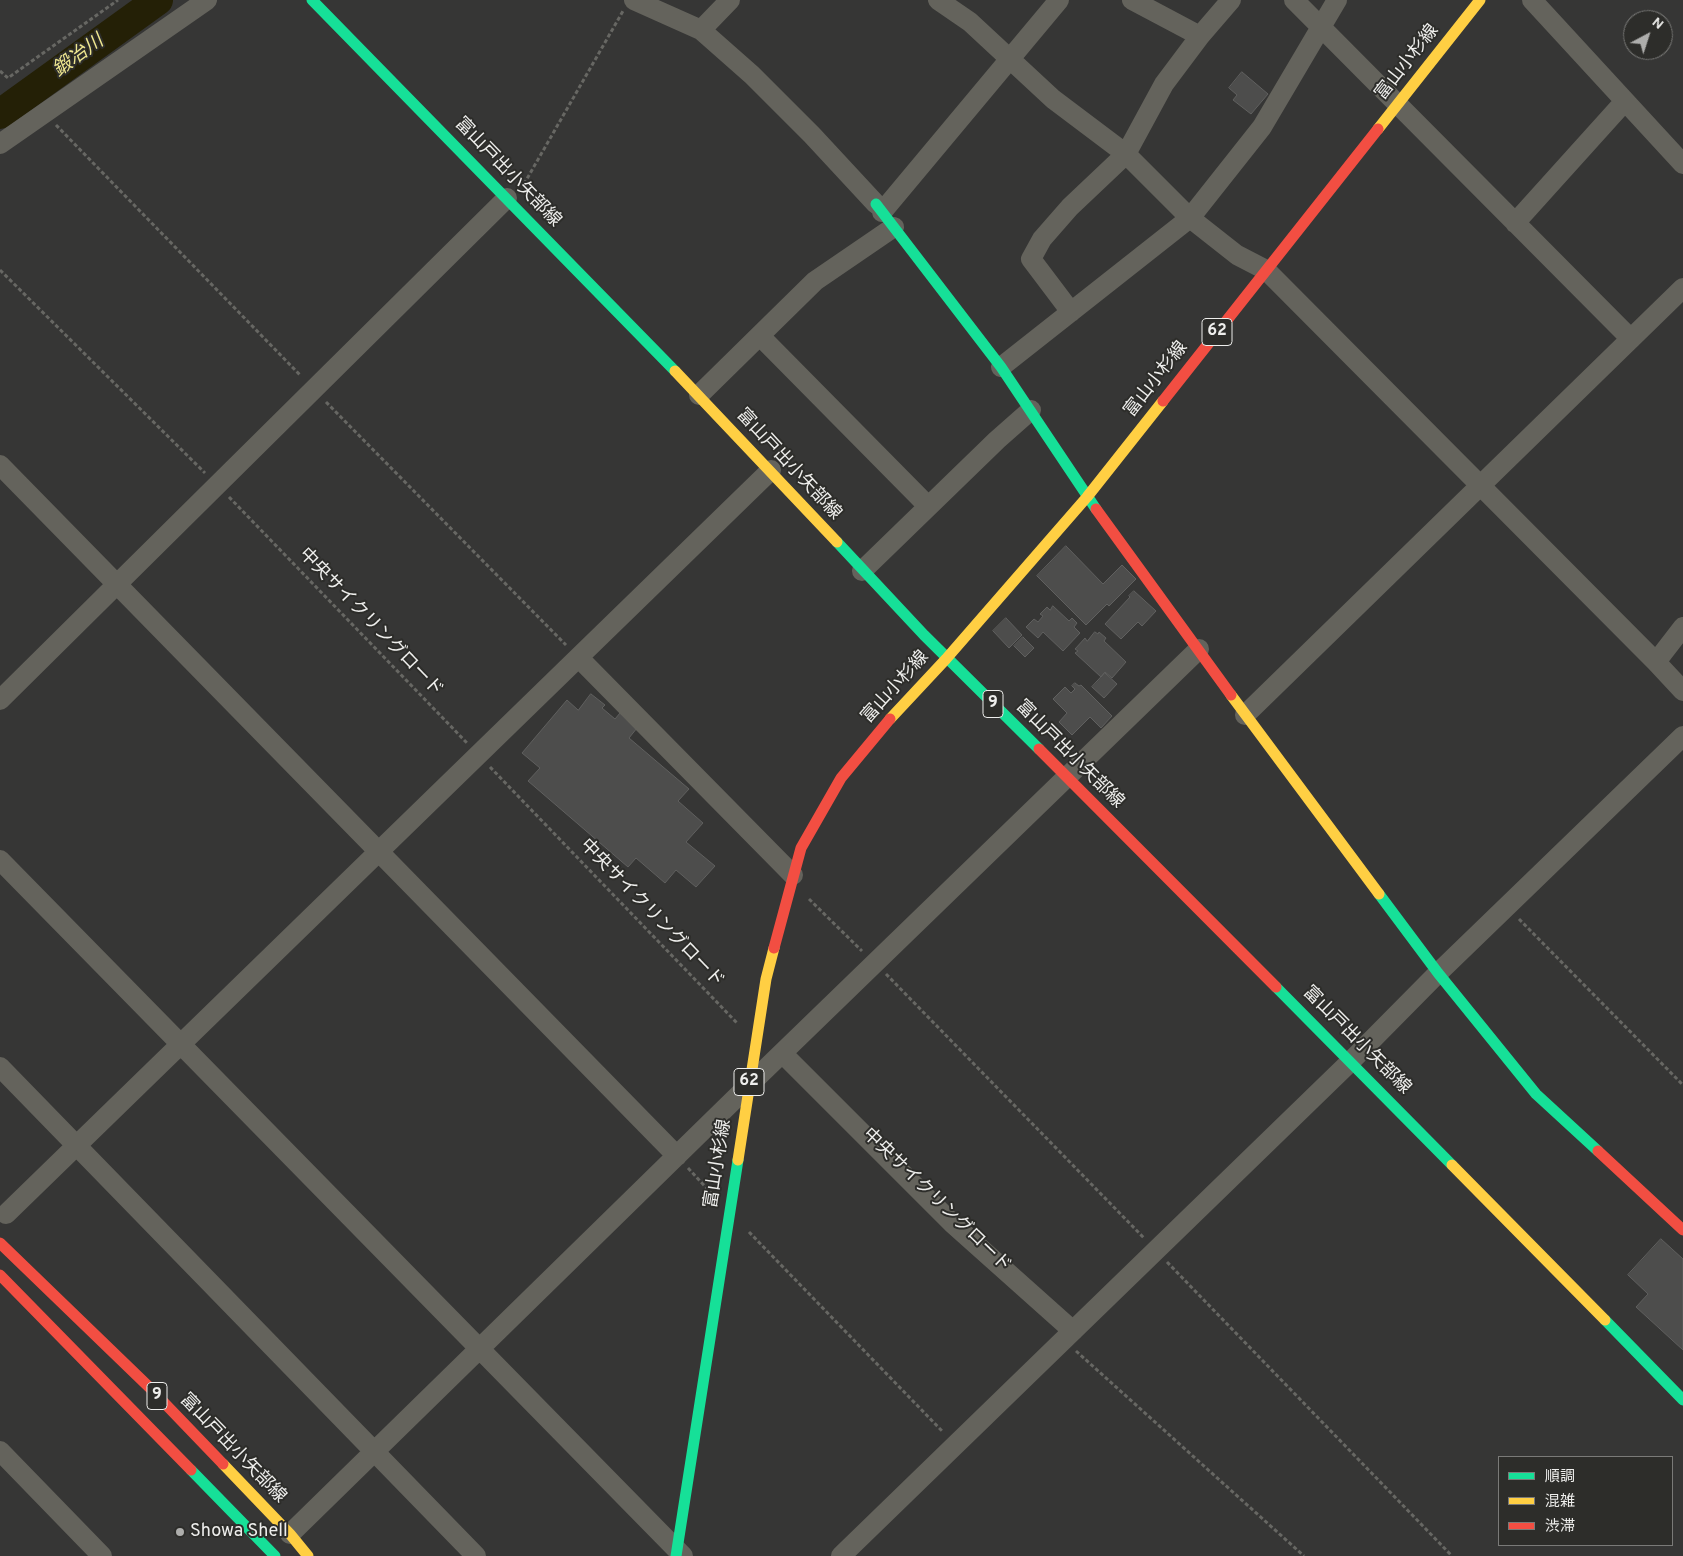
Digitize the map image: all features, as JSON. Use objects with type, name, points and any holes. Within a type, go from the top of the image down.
[{"type":"main road","name":"富山戸出小矢部線","points":[[312,0],[699,395],[946,659],[1068,777],[1351,1061],[1683,1400]]},
{"type":"main road","name":"富山小杉線","points":[[679,1554],[729,1212],[766,980],[801,848],[842,778],[890,718],[946,659],[1087,497],[1480,0]]},
{"type":"main road","points":[[884,214],[1001,367],[1087,497],[1200,649],[1244,715],[1438,973],[1536,1094],[1683,1230]]},
{"type":"main road","name":"富山戸出小矢部線","points":[[0,1243],[148,1387],[290,1534],[308,1556]]},
{"type":"main road","name":"9","points":[[0,1275],[274,1556]]},
{"type":"street","points":[[0,144],[207,0]]},
{"type":"street","points":[[702,30],[730,0]]},
{"type":"street","points":[[938,0],[970,22],[1053,99],[1126,154],[1190,218],[1237,255],[1266,270],[1683,691]]},
{"type":"street","points":[[699,395],[884,214],[1009,58],[1059,0]]},
{"type":"street","points":[[1132,0],[1200,36]]},
{"type":"street","points":[[1071,312],[1031,259],[1042,238],[1070,207],[1126,154],[1164,84],[1200,36],[1231,0]]},
{"type":"street","points":[[1294,0],[1631,339]]},
{"type":"street","points":[[1001,367],[1190,218],[1262,126],[1337,0]]},
{"type":"street","points":[[1532,0],[1683,164]]},
{"type":"street","points":[[629,4],[702,30],[752,75],[818,142],[884,214]]},
{"type":"street","points":[[1515,223],[1625,101]]},
{"type":"street","points":[[0,700],[217,485],[510,201]]},
{"type":"street","points":[[1244,715],[1683,288]]},
{"type":"street","points":[[760,336],[928,506]]},
{"type":"street","points":[[862,571],[997,440],[1031,410]]},
{"type":"street","points":[[0,465],[677,1156]]},
{"type":"street","points":[[6,1214],[771,470]]},
{"type":"street","points":[[1656,662],[1683,627]]},
{"type":"street","points":[[290,1534],[749,1085],[1200,649]]},
{"type":"street","points":[[579,658],[792,878]]},
{"type":"street","points":[[841,1556],[1683,736]]},
{"type":"street","points":[[0,860],[679,1554]]},
{"type":"street","points":[[782,1053],[1068,1336]]},
{"type":"street","points":[[0,1067],[476,1556]]},
{"type":"street","points":[[0,1451],[102,1556]]},
{"type":"path","points":[[0,70],[8,78],[118,0]]},
{"type":"path","points":[[510,201],[629,4]]},
{"type":"path","name":"中央サイクリングロード","points":[[0,270],[217,485],[756,1042]]},
{"type":"path","points":[[792,878],[1452,1556]]},
{"type":"path","points":[[1507,906],[1683,1085]]},
{"type":"path","points":[[677,1156],[955,1445]]},
{"type":"path","points":[[1068,1336],[1304,1556]]},
{"type":"building","points":[[1242,72],[1268,94],[1251,114],[1233,100],[1237,95],[1229,88]]},
{"type":"building","points":[[1066,546],[1103,584],[1122,565],[1136,579],[1109,606],[1107,604],[1086,625],[1037,576]]},
{"type":"building","points":[[1134,591],[1156,611],[1142,626],[1138,622],[1121,639],[1105,624]]},
{"type":"building","points":[[1053,606],[1069,621],[1072,618],[1077,623],[1074,627],[1080,633],[1063,651],[1043,632],[1038,638],[1026,627],[1034,619],[1038,622],[1043,616],[1040,614],[1047,607],[1050,610]]},
{"type":"building","points":[[1006,618],[1022,635],[1009,648],[993,631]]},
{"type":"building","points":[[1095,632],[1098,634],[1099,632],[1106,638],[1104,641],[1126,662],[1112,678],[1105,672],[1101,677],[1075,653],[1078,651],[1075,649],[1085,638],[1087,641]]},
{"type":"building","points":[[1023,637],[1034,648],[1025,657],[1014,646]]},
{"type":"building","points":[[1105,673],[1117,684],[1104,698],[1092,687]]},
{"type":"building","points":[[1075,683],[1079,686],[1081,685],[1112,716],[1101,728],[1090,717],[1072,735],[1059,722],[1067,713],[1053,699],[1065,687],[1071,693],[1075,689],[1072,686]]},
{"type":"building","points":[[591,694],[605,705],[602,708],[615,719],[620,713],[637,728],[629,738],[689,789],[678,801],[703,823],[686,842],[715,866],[696,887],[676,870],[665,883],[636,858],[628,867],[528,781],[540,768],[522,753],[567,700],[578,710]]},
{"type":"building","points":[[1661,1239],[1683,1259],[1683,1350],[1636,1307],[1648,1294],[1628,1275]]},
{"type":"waterway","name":"鍛冶川","points":[[0,114],[158,0]]},
{"type":"traffic: fast","points":[[312,0],[675,371]]},
{"type":"traffic: fast","points":[[876,204],[1001,367],[1096,509]]},
{"type":"traffic: fast","points":[[837,542],[924,635],[1039,749]]},
{"type":"traffic: fast","points":[[1379,894],[1438,973],[1536,1094],[1598,1151]]},
{"type":"traffic: fast","points":[[1276,987],[1452,1165]]},
{"type":"traffic: fast","points":[[676,1556],[738,1160]]},
{"type":"traffic: fast","points":[[1605,1320],[1683,1400]]},
{"type":"traffic: fast","points":[[191,1470],[275,1556]]},
{"type":"traffic: slow","points":[[1378,129],[1480,0]]},
{"type":"traffic: slow","points":[[675,371],[837,542]]},
{"type":"traffic: slow","points":[[890,719],[946,659],[1087,497],[1163,401]]},
{"type":"traffic: slow","points":[[1231,695],[1379,894]]},
{"type":"traffic: slow","points":[[738,1160],[766,979],[774,948]]},
{"type":"traffic: slow","points":[[1452,1165],[1605,1320]]},
{"type":"traffic: slow","points":[[223,1464],[290,1534],[308,1556]]},
{"type":"traffic: jam","points":[[1163,401],[1378,129]]},
{"type":"traffic: jam","points":[[1096,509],[1231,695]]},
{"type":"traffic: jam","points":[[774,948],[801,848],[841,778],[890,719]]},
{"type":"traffic: jam","points":[[1039,749],[1276,987]]},
{"type":"traffic: jam","points":[[1598,1151],[1683,1230]]},
{"type":"traffic: jam","points":[[0,1243],[149,1387],[223,1464]]},
{"type":"traffic: jam","points":[[0,1275],[191,1470]]},
{"type":"place","name":"Showa Shell","points":[[180,1532]]}]
